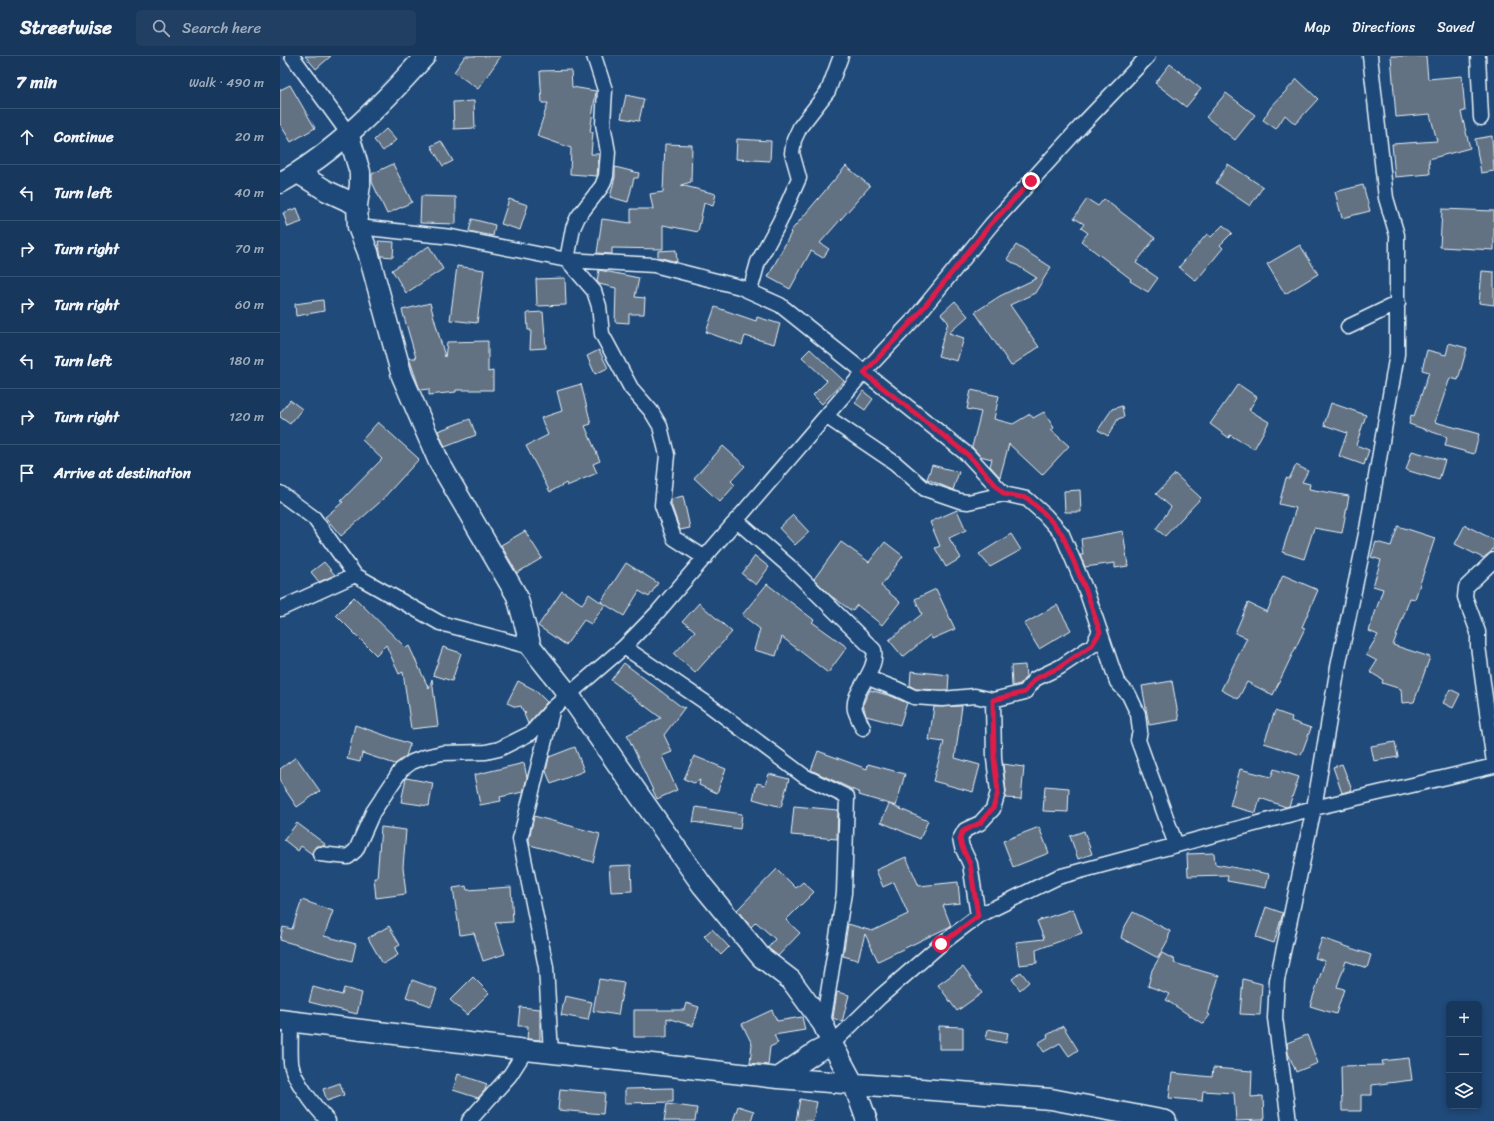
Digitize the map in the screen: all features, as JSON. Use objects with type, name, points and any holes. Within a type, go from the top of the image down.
[{"type":"street","points":[[292,56],[348,133],[360,172],[357,205],[358,227],[368,252],[402,376],[439,462],[516,596],[531,647],[569,695],[702,885],[761,957],[791,980],[823,1024],[854,1085],[867,1121]]},
{"type":"street","points":[[280,183],[298,173],[326,153],[425,56]]},
{"type":"street","points":[[567,260],[573,228],[578,217],[602,186],[606,176],[608,152],[603,124],[605,90],[594,56]]},
{"type":"street","points":[[750,291],[758,262],[780,221],[799,178],[792,153],[794,140],[800,127],[828,91],[841,56]]},
{"type":"street","points":[[320,854],[348,858],[356,850],[373,812],[401,770],[412,762],[442,753],[486,752],[499,749],[531,733],[552,709],[624,647],[656,614],[864,373],[916,317],[990,225],[1148,56]]},
{"type":"street","points":[[1290,1121],[1275,1018],[1277,980],[1314,808],[1338,667],[1367,528],[1397,354],[1397,235],[1386,198],[1370,56]]},
{"type":"street","points":[[1478,56],[1481,118]]},
{"type":"street","points":[[298,173],[327,191],[357,205]]},
{"type":"street","points":[[358,227],[452,237],[567,260],[654,265],[740,287],[750,291],[780,305],[968,455],[1004,494]]},
{"type":"street","points":[[567,260],[594,291],[599,306],[602,334],[631,388],[651,411],[660,426],[667,455],[662,505],[674,538],[705,558]]},
{"type":"street","points":[[1348,328],[1398,303]]},
{"type":"street","points":[[827,417],[895,463],[925,489],[960,501],[968,502],[1004,494],[1027,498],[1045,514],[1062,534],[1087,593],[1117,682],[1129,695],[1138,714],[1140,731],[1138,740],[1176,845]]},
{"type":"street","points":[[280,493],[314,518],[355,575],[399,598],[440,623],[531,647]]},
{"type":"street","points":[[736,520],[790,567],[874,650],[875,657],[868,678],[856,699],[855,709],[863,728]]},
{"type":"street","points":[[778,1078],[832,1044],[880,997],[941,944],[978,916],[1058,877],[1314,808],[1494,765],[1478,646],[1478,632],[1464,597],[1466,587],[1494,560]]},
{"type":"street","points":[[280,609],[355,575]]},
{"type":"street","points":[[868,678],[914,697],[942,699],[975,696],[993,700],[1025,692],[1035,679],[1060,667],[1092,645],[1100,632]]},
{"type":"street","points":[[624,647],[705,702],[804,776],[837,790],[847,797],[844,893],[823,1024]]},
{"type":"street","points":[[978,916],[970,864],[960,839],[962,832],[980,823],[993,808],[998,792],[994,759],[993,700]]},
{"type":"street","points":[[551,1053],[546,967],[520,839],[552,709]]},
{"type":"street","points":[[328,1121],[314,1106],[296,1076],[291,1064],[285,1021],[551,1053],[778,1078],[1051,1099],[1166,1121]]},
{"type":"street","points":[[468,1121],[510,1075],[526,1050]]},
{"type":"building","points":[[305,56],[331,56],[316,69]]},
{"type":"building","points":[[465,56],[501,56],[478,89],[454,72]]},
{"type":"building","points":[[1391,56],[1426,56],[1428,79],[1462,76],[1465,111],[1461,112],[1470,148],[1429,159],[1430,174],[1395,177],[1392,144],[1437,141],[1430,114],[1396,117]]},
{"type":"building","points":[[1170,64],[1201,89],[1186,107],[1155,83]]},
{"type":"building","points":[[571,70],[572,87],[596,91],[590,132],[593,132],[591,154],[599,154],[597,176],[570,174],[571,148],[537,136],[548,103],[542,103],[540,71]]},
{"type":"building","points":[[1297,79],[1318,99],[1295,124],[1285,115],[1276,129],[1263,120],[1271,107]]},
{"type":"building","points":[[290,85],[315,128],[291,142],[280,124],[280,90]]},
{"type":"building","points":[[1226,93],[1255,115],[1235,140],[1206,117]]},
{"type":"building","points":[[626,95],[644,99],[639,121],[621,118]]},
{"type":"building","points":[[474,101],[475,128],[454,129],[453,102]]},
{"type":"building","points":[[386,129],[396,140],[383,151],[374,140]]},
{"type":"building","points":[[1492,136],[1494,171],[1481,173],[1475,139]]},
{"type":"building","points":[[737,139],[771,141],[770,161],[736,159]]},
{"type":"building","points":[[441,141],[453,161],[443,166],[431,146]]},
{"type":"building","points":[[665,144],[692,145],[691,182],[681,185],[716,194],[713,206],[704,203],[698,232],[663,225],[663,249],[612,248],[612,254],[597,253],[602,219],[631,223],[631,209],[653,209],[650,194],[663,192]]},
{"type":"building","points":[[393,164],[412,202],[387,214],[372,182],[372,174]]},
{"type":"building","points":[[1228,164],[1263,187],[1250,206],[1216,183]]},
{"type":"building","points":[[846,166],[870,186],[820,243],[829,249],[823,258],[811,251],[790,289],[768,277],[791,233],[790,232]]},
{"type":"building","points":[[615,167],[639,173],[638,178],[634,178],[628,202],[610,197],[615,177]]},
{"type":"building","points":[[1363,185],[1370,211],[1342,218],[1335,192]]},
{"type":"building","points":[[421,196],[456,197],[456,224],[420,223]]},
{"type":"building","points":[[509,199],[528,205],[520,230],[501,224]]},
{"type":"building","points":[[1087,199],[1098,206],[1104,199],[1155,238],[1136,263],[1158,278],[1148,292],[1130,281],[1131,279],[1081,241],[1088,233],[1081,228],[1084,224],[1074,218]]},
{"type":"building","points":[[297,208],[302,222],[288,227],[283,213]]},
{"type":"building","points":[[1442,209],[1494,211],[1494,250],[1440,247]]},
{"type":"building","points":[[472,219],[495,225],[493,236],[469,231]]},
{"type":"building","points":[[1223,225],[1232,233],[1220,245],[1223,248],[1196,281],[1179,267],[1207,234],[1211,237]]},
{"type":"building","points":[[378,241],[394,242],[393,257],[381,256]]},
{"type":"building","points":[[1016,245],[1051,267],[1035,293],[1010,305],[1039,347],[1011,366],[975,312],[1000,296],[1037,278],[1007,259]]},
{"type":"building","points":[[1300,245],[1318,274],[1285,294],[1267,264]]},
{"type":"building","points":[[429,246],[443,269],[406,293],[392,270]]},
{"type":"building","points":[[676,250],[677,262],[658,257],[658,251]]},
{"type":"building","points":[[457,266],[484,270],[477,323],[450,320]]},
{"type":"building","points":[[599,270],[639,278],[635,297],[645,298],[644,314],[629,314],[629,323],[615,322],[616,288],[599,284],[597,281]]},
{"type":"building","points":[[1482,271],[1494,272],[1494,305],[1479,303]]},
{"type":"building","points":[[565,278],[566,305],[537,306],[536,279]]},
{"type":"building","points":[[323,300],[324,311],[296,316],[295,304]]},
{"type":"building","points":[[955,301],[968,316],[949,333],[964,338],[957,361],[938,356],[948,322],[941,314]]},
{"type":"building","points":[[430,303],[445,357],[447,342],[488,341],[488,372],[493,371],[493,390],[456,390],[456,392],[429,395],[429,389],[420,390],[409,358],[416,358],[402,310]]},
{"type":"building","points":[[715,307],[756,321],[757,317],[780,324],[774,344],[745,336],[742,345],[706,332]]},
{"type":"building","points":[[543,312],[546,348],[530,349],[531,330],[528,330],[527,313]]},
{"type":"building","points":[[1449,343],[1467,348],[1458,380],[1450,378],[1435,422],[1479,434],[1474,454],[1445,446],[1447,437],[1409,424],[1411,415],[1414,416],[1429,372],[1422,370],[1427,350],[1446,355]]},
{"type":"building","points":[[810,349],[844,381],[822,404],[813,395],[827,381],[802,357]]},
{"type":"building","points":[[599,350],[608,368],[595,374],[587,356]]},
{"type":"building","points":[[581,384],[591,424],[585,426],[600,461],[593,464],[597,473],[567,486],[566,483],[550,492],[526,446],[548,435],[541,418],[562,411],[557,391]]},
{"type":"building","points":[[1238,384],[1257,397],[1249,410],[1269,422],[1254,449],[1230,435],[1229,438],[1210,424]]},
{"type":"building","points":[[971,390],[999,396],[994,419],[1013,424],[1030,414],[1033,418],[1044,412],[1054,428],[1051,430],[1069,446],[1042,475],[1009,444],[1000,477],[990,466],[992,459],[980,456],[972,447],[981,412],[967,409]]},
{"type":"building","points":[[863,391],[873,399],[865,410],[855,403]]},
{"type":"building","points":[[290,400],[302,409],[290,424],[280,417],[280,413]]},
{"type":"building","points":[[1331,403],[1366,415],[1356,445],[1369,450],[1364,465],[1339,456],[1347,433],[1324,425]]},
{"type":"building","points":[[1122,406],[1124,417],[1118,419],[1108,436],[1098,430],[1112,409]]},
{"type":"building","points":[[470,419],[476,435],[445,447],[438,431]]},
{"type":"building","points":[[378,422],[419,459],[379,503],[341,536],[325,517],[343,502],[341,501],[382,459],[362,440]]},
{"type":"building","points":[[723,446],[745,466],[731,481],[735,485],[720,502],[694,478]]},
{"type":"building","points":[[1412,451],[1445,460],[1439,480],[1406,470]]},
{"type":"building","points":[[932,465],[959,472],[953,490],[927,479]]},
{"type":"building","points":[[1296,465],[1308,471],[1302,482],[1310,484],[1309,489],[1349,496],[1342,533],[1314,528],[1304,559],[1282,552],[1296,508],[1279,504],[1286,478],[1289,479]]},
{"type":"building","points":[[1175,474],[1201,498],[1165,536],[1156,529],[1171,507],[1156,494]]},
{"type":"building","points":[[1080,490],[1081,512],[1065,512],[1064,491]]},
{"type":"building","points":[[683,496],[690,528],[680,530],[671,504],[671,499]]},
{"type":"building","points":[[957,510],[966,530],[949,538],[961,558],[946,567],[935,548],[940,546],[930,522]]},
{"type":"building","points":[[793,515],[809,532],[795,545],[779,528]]},
{"type":"building","points":[[1465,525],[1494,540],[1494,547],[1491,552],[1483,558],[1455,544]]},
{"type":"building","points":[[1398,526],[1435,538],[1415,599],[1410,598],[1393,645],[1430,657],[1414,702],[1402,703],[1401,689],[1382,683],[1383,680],[1370,672],[1377,661],[1366,655],[1378,635],[1369,631],[1383,589],[1373,586],[1381,560],[1371,557],[1376,542],[1391,546]]},
{"type":"building","points":[[525,531],[542,558],[517,573],[501,545]]},
{"type":"building","points":[[1123,531],[1128,566],[1115,568],[1115,563],[1085,567],[1080,555],[1083,555],[1081,539]]},
{"type":"building","points":[[1011,534],[1021,550],[990,567],[979,554]]},
{"type":"building","points":[[841,542],[869,562],[885,542],[903,556],[881,586],[900,602],[882,625],[857,605],[852,611],[831,596],[814,579]]},
{"type":"building","points":[[755,556],[769,567],[756,585],[742,574]]},
{"type":"building","points":[[324,562],[335,575],[319,582],[311,572]]},
{"type":"building","points":[[626,563],[658,583],[649,597],[639,591],[624,616],[601,602]]},
{"type":"building","points":[[1283,575],[1318,590],[1302,627],[1305,628],[1273,695],[1247,682],[1238,699],[1221,690],[1247,638],[1235,633],[1248,603],[1267,612]]},
{"type":"building","points":[[767,584],[814,620],[812,622],[847,647],[828,673],[782,637],[776,656],[754,650],[760,629],[742,615]]},
{"type":"building","points":[[936,589],[955,629],[932,639],[930,635],[903,657],[889,640],[922,614],[915,599]]},
{"type":"building","points":[[562,591],[582,604],[589,594],[605,605],[591,624],[584,620],[566,645],[538,626]]},
{"type":"building","points":[[354,597],[406,648],[409,646],[429,689],[432,679],[438,726],[411,729],[403,672],[399,674],[386,645],[376,655],[336,615]]},
{"type":"building","points":[[699,603],[732,632],[695,673],[674,654],[695,631],[683,621]]},
{"type":"building","points":[[1057,605],[1071,630],[1039,649],[1024,624]]},
{"type":"building","points":[[443,647],[461,653],[452,681],[433,675]]},
{"type":"building","points":[[624,663],[683,708],[685,707],[664,735],[672,752],[662,756],[677,790],[657,799],[627,735],[661,718],[611,680]]},
{"type":"building","points":[[1025,665],[1026,677],[1020,684],[1012,686],[1011,666]]},
{"type":"building","points":[[911,671],[949,675],[948,690],[916,689],[910,686]]},
{"type":"building","points":[[518,681],[535,690],[547,702],[528,724],[524,714],[526,712],[523,711],[521,706],[516,707],[507,703]]},
{"type":"building","points":[[1172,681],[1179,720],[1149,725],[1142,686]]},
{"type":"building","points":[[1450,689],[1460,694],[1453,708],[1443,703]]},
{"type":"building","points":[[870,690],[891,696],[907,703],[900,725],[866,716],[863,704]]},
{"type":"building","points":[[962,706],[955,758],[980,765],[973,792],[933,781],[944,742],[929,740],[934,707]]},
{"type":"building","points":[[1275,711],[1292,717],[1291,721],[1311,728],[1301,755],[1264,743]]},
{"type":"building","points":[[355,725],[410,744],[406,756],[395,764],[362,753],[360,762],[347,759]]},
{"type":"building","points":[[1395,742],[1398,757],[1374,761],[1371,746]]},
{"type":"building","points":[[575,747],[584,771],[551,784],[546,771],[549,757]]},
{"type":"building","points":[[818,751],[867,769],[868,764],[905,774],[896,806],[859,795],[860,793],[811,770]]},
{"type":"building","points":[[694,756],[726,769],[717,793],[699,785],[700,780],[694,783],[684,779]]},
{"type":"building","points":[[296,757],[320,791],[297,807],[280,782],[280,769]]},
{"type":"building","points":[[524,763],[527,778],[523,792],[500,797],[501,801],[480,805],[474,775]]},
{"type":"building","points":[[1003,764],[1024,767],[1021,799],[1005,798],[1006,791]]},
{"type":"building","points":[[1342,764],[1352,790],[1342,793],[1333,767]]},
{"type":"building","points":[[1240,769],[1271,777],[1274,769],[1299,777],[1289,806],[1286,807],[1260,798],[1256,813],[1230,806]]},
{"type":"building","points":[[769,774],[789,779],[781,807],[753,799],[757,783],[765,785]]},
{"type":"building","points":[[406,778],[433,783],[429,806],[401,802]]},
{"type":"building","points":[[1045,786],[1069,788],[1068,812],[1043,811]]},
{"type":"building","points":[[889,804],[928,821],[920,839],[881,822]]},
{"type":"building","points":[[794,806],[838,810],[837,839],[791,835]]},
{"type":"building","points":[[696,807],[742,814],[740,829],[693,822]]},
{"type":"building","points":[[534,816],[600,834],[593,862],[530,845],[529,839]]},
{"type":"building","points":[[297,823],[325,844],[324,846],[316,846],[312,854],[301,846],[298,851],[284,840]]},
{"type":"building","points":[[381,827],[406,830],[403,867],[406,894],[376,898],[374,878],[377,878]]},
{"type":"building","points":[[1039,827],[1049,853],[1013,867],[1003,841]]},
{"type":"building","points":[[1084,831],[1092,854],[1078,859],[1070,836]]},
{"type":"building","points":[[1214,853],[1215,864],[1269,874],[1266,888],[1227,881],[1228,875],[1188,876],[1187,854]]},
{"type":"building","points":[[906,857],[919,886],[958,882],[960,903],[943,905],[951,926],[878,961],[865,934],[858,960],[843,956],[848,924],[872,931],[908,914],[894,882],[883,887],[876,870]]},
{"type":"building","points":[[631,865],[632,891],[611,892],[609,866]]},
{"type":"building","points":[[777,869],[796,888],[803,882],[814,892],[786,920],[800,933],[778,956],[768,948],[775,939],[756,922],[751,927],[737,910]]},
{"type":"building","points":[[466,886],[467,890],[511,887],[513,922],[495,923],[505,954],[483,961],[474,933],[460,935],[453,888]]},
{"type":"building","points":[[302,900],[333,911],[324,936],[356,944],[352,961],[280,940],[283,927],[292,929]]},
{"type":"building","points":[[1266,907],[1283,913],[1274,943],[1256,937]]},
{"type":"building","points":[[1073,909],[1082,933],[1036,950],[1037,963],[1019,965],[1016,942],[1044,939],[1037,921]]},
{"type":"building","points":[[1133,912],[1170,931],[1168,940],[1158,958],[1121,938],[1123,930]]},
{"type":"building","points":[[389,926],[400,945],[395,948],[398,955],[383,964],[368,938]]},
{"type":"building","points":[[712,929],[729,947],[721,955],[704,936]]},
{"type":"building","points":[[1322,938],[1371,955],[1367,968],[1346,961],[1337,987],[1344,989],[1336,1014],[1310,1006],[1325,961],[1315,958]]},
{"type":"building","points":[[1162,953],[1175,960],[1174,963],[1219,976],[1208,1014],[1210,1015],[1203,1024],[1166,1000],[1170,994],[1148,986],[1152,970]]},
{"type":"building","points":[[963,967],[982,993],[957,1011],[938,985]]},
{"type":"building","points":[[1021,972],[1029,982],[1020,990],[1012,979]]},
{"type":"building","points":[[473,977],[489,993],[467,1015],[450,1000]]},
{"type":"building","points":[[599,979],[624,983],[618,1015],[593,1011]]},
{"type":"building","points":[[1243,979],[1262,984],[1260,1015],[1240,1014]]},
{"type":"building","points":[[412,980],[437,989],[431,1006],[406,997]]},
{"type":"building","points":[[313,987],[342,995],[344,988],[362,993],[357,1014],[309,1002]]},
{"type":"building","points":[[837,992],[849,995],[842,1022],[833,1018]]},
{"type":"building","points":[[565,996],[592,1002],[588,1020],[561,1015]]},
{"type":"building","points":[[686,1003],[699,1007],[693,1026],[667,1018],[667,1037],[634,1037],[634,1010],[684,1010]]},
{"type":"building","points":[[520,1007],[540,1009],[540,1040],[527,1039],[528,1026],[518,1026]]},
{"type":"building","points":[[772,1010],[777,1021],[802,1017],[805,1030],[774,1035],[778,1043],[770,1047],[768,1065],[750,1063],[752,1044],[742,1024]]},
{"type":"building","points":[[939,1026],[963,1027],[963,1049],[939,1049]]},
{"type":"building","points":[[1063,1026],[1078,1050],[1069,1056],[1060,1043],[1044,1052],[1038,1043],[1048,1037],[1047,1035]]},
{"type":"building","points":[[988,1029],[1008,1033],[1006,1043],[986,1039]]},
{"type":"building","points":[[1307,1035],[1318,1063],[1296,1072],[1288,1053],[1287,1043]]},
{"type":"building","points":[[1409,1058],[1412,1080],[1372,1085],[1372,1095],[1361,1095],[1361,1111],[1342,1111],[1341,1066],[1383,1065],[1382,1061]]},
{"type":"building","points":[[1213,1068],[1252,1071],[1251,1097],[1263,1096],[1264,1120],[1236,1121],[1234,1093],[1203,1091],[1202,1101],[1169,1098],[1172,1073],[1212,1077]]},
{"type":"building","points":[[458,1074],[487,1084],[485,1090],[478,1098],[453,1090]]},
{"type":"building","points":[[340,1083],[344,1095],[327,1101],[323,1089]]},
{"type":"building","points":[[673,1088],[673,1102],[625,1103],[625,1089]]},
{"type":"building","points":[[560,1089],[605,1093],[603,1114],[558,1110]]},
{"type":"building","points":[[800,1099],[817,1102],[813,1121],[796,1121]]},
{"type":"building","points":[[667,1104],[697,1108],[695,1121],[664,1121]]},
{"type":"building","points":[[738,1106],[754,1111],[751,1121],[733,1121]]},
{"type":"route","points":[[941,944],[978,916],[970,864],[960,839],[962,832],[980,823],[993,808],[998,792],[994,759],[993,700],[1025,692],[1035,679],[1060,667],[1081,654],[1092,645],[1100,632],[1087,593],[1062,534],[1045,514],[1027,498],[1004,494],[968,455],[864,373],[916,317],[990,225],[1031,181]]}]
